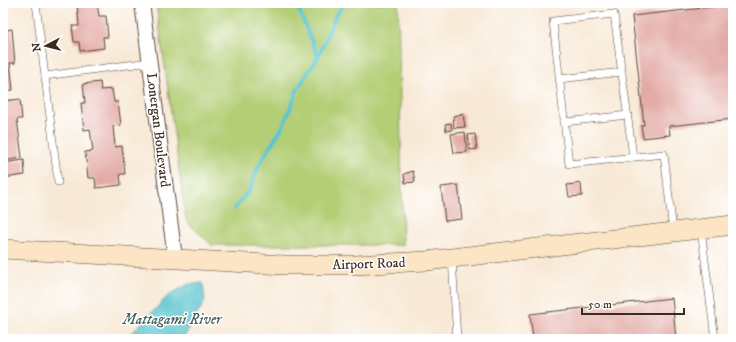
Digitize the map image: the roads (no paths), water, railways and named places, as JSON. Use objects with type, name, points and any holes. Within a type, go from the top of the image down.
[{"type":"main road","name":"Airport Road","points":[[3,249],[284,264],[355,265],[452,258],[733,225]]},
{"type":"street","name":"Lonergan Boulevard","points":[[142,3],[175,258]]},
{"type":"lane","points":[[36,3],[58,182]]},
{"type":"lane","points":[[633,157],[614,14],[553,21],[568,164],[664,154],[673,232]]},
{"type":"lane","points":[[45,76],[150,62]]},
{"type":"lane","points":[[559,80],[622,72]]},
{"type":"lane","points":[[564,122],[628,115]]},
{"type":"lane","points":[[701,229],[715,339]]},
{"type":"lane","points":[[452,258],[457,339]]},
{"type":"water","name":"Mattagami River","points":[[203,283],[205,301],[183,339],[126,339],[170,294],[189,284]]},
{"type":"waterway","points":[[296,3],[318,57]]},
{"type":"waterway","points":[[234,209],[250,189],[259,165],[284,124],[298,88],[318,57],[336,15],[345,3]]}]
